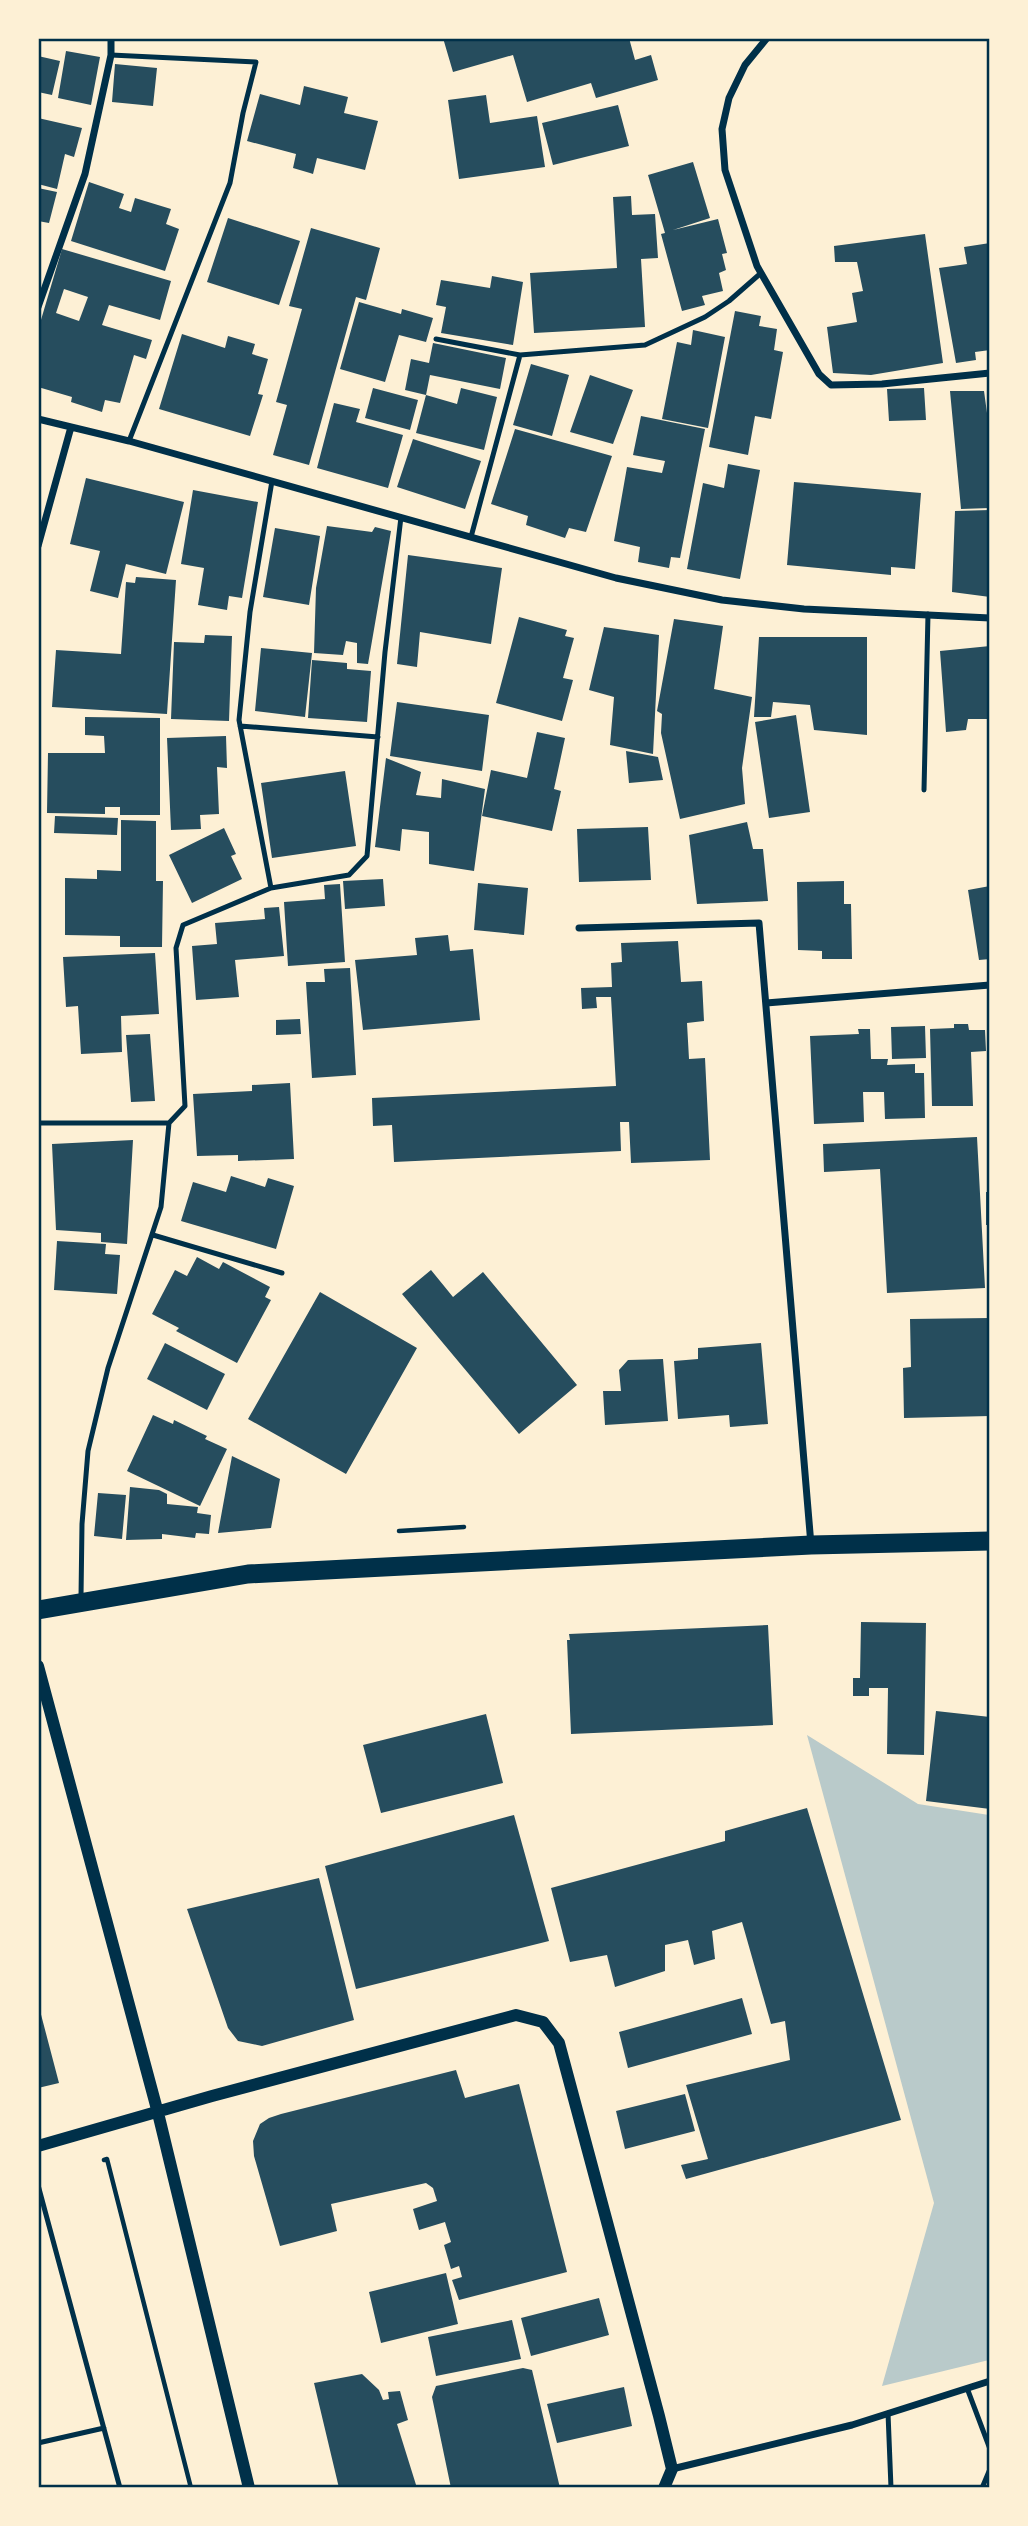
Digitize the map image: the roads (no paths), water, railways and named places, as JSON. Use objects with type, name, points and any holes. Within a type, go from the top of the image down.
[{"type":"highway","points":[[38,1610],[248,1574],[811,1545],[989,1541]]},
{"type":"street","points":[[38,307],[85,174],[111,55],[111,38]]},
{"type":"street","points":[[753,38],[761,45]]},
{"type":"street","points":[[767,38],[745,65],[729,98],[722,129],[725,170],[738,216],[761,273],[819,374],[831,385],[882,384],[989,373]]},
{"type":"street","points":[[38,419],[130,440],[617,578],[722,600],[804,609],[989,618]]},
{"type":"street","points":[[38,546],[71,427]]},
{"type":"street","points":[[579,928],[759,923],[811,1545]]},
{"type":"street","points":[[766,1003],[989,985]]},
{"type":"street","points":[[38,1666],[158,2113],[249,2487]]},
{"type":"street","points":[[38,2146],[212,2096],[516,2015],[543,2022],[559,2043],[656,2402],[672,2469],[664,2487]]},
{"type":"street","points":[[672,2469],[852,2425],[989,2381]]},
{"type":"lane","points":[[111,55],[256,62],[230,183],[130,440]]},
{"type":"lane","points":[[436,339],[520,355],[646,345],[705,317],[729,301],[761,273]]},
{"type":"lane","points":[[471,537],[520,355]]},
{"type":"lane","points":[[271,888],[240,726],[250,612],[272,481]]},
{"type":"lane","points":[[81,1602],[82,1524],[88,1451],[108,1368],[161,1207],[169,1123],[185,1106],[176,947],[183,925],[271,888],[349,876],[366,856],[401,517]]},
{"type":"lane","points":[[924,790],[928,614]]},
{"type":"lane","points":[[240,726],[378,737]]},
{"type":"lane","points":[[38,1123],[169,1123]]},
{"type":"lane","points":[[153,1235],[282,1273]]},
{"type":"lane","points":[[38,2185],[120,2487]]},
{"type":"lane","points":[[967,2388],[989,2449]]},
{"type":"lane","points":[[888,2413],[891,2487]]},
{"type":"lane","points":[[38,2443],[104,2428]]},
{"type":"lane","points":[[982,2487],[989,2469]]}]
